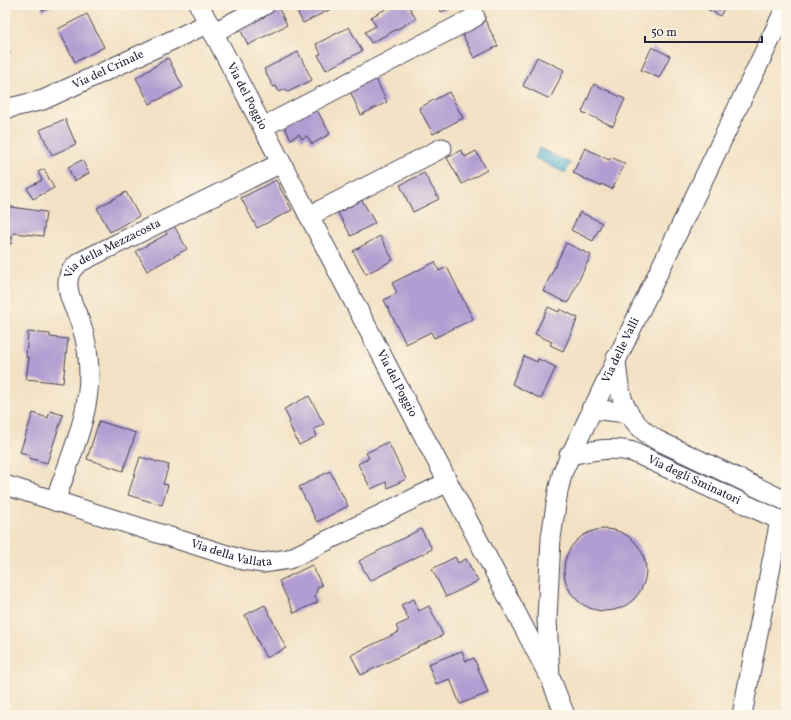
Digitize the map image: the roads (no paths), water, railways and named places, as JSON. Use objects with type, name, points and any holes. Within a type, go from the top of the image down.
[{"type":"street","name":"Via del Poggio","points":[[199,5],[550,677]]},
{"type":"street","name":"Via del Crinale","points":[[5,109],[24,106],[51,97],[265,5]]},
{"type":"street","name":"Via delle Valli","points":[[565,715],[550,677],[547,612],[550,549],[558,491],[569,455],[786,6]]},
{"type":"street","points":[[263,127],[475,17]]},
{"type":"street","points":[[309,216],[442,148]]},
{"type":"street","name":"Via della Mezzacosta","points":[[55,501],[82,424],[89,390],[90,373],[86,346],[69,289],[69,275],[72,270],[80,262],[282,163]]},
{"type":"street","name":"Via degli Sminatori","points":[[616,358],[619,387],[628,413],[640,429],[658,440],[786,502]]},
{"type":"street","points":[[600,449],[589,414],[628,413]]},
{"type":"street","name":"Via degli Sminatori","points":[[569,455],[600,449],[626,450],[643,455],[783,521]]},
{"type":"street","name":"Via della Vallata","points":[[5,485],[243,560],[269,563],[294,558],[448,482]]},
{"type":"street","points":[[742,715],[783,521]]},
{"type":"water","points":[[539,148],[570,163],[565,173],[535,158]]}]
